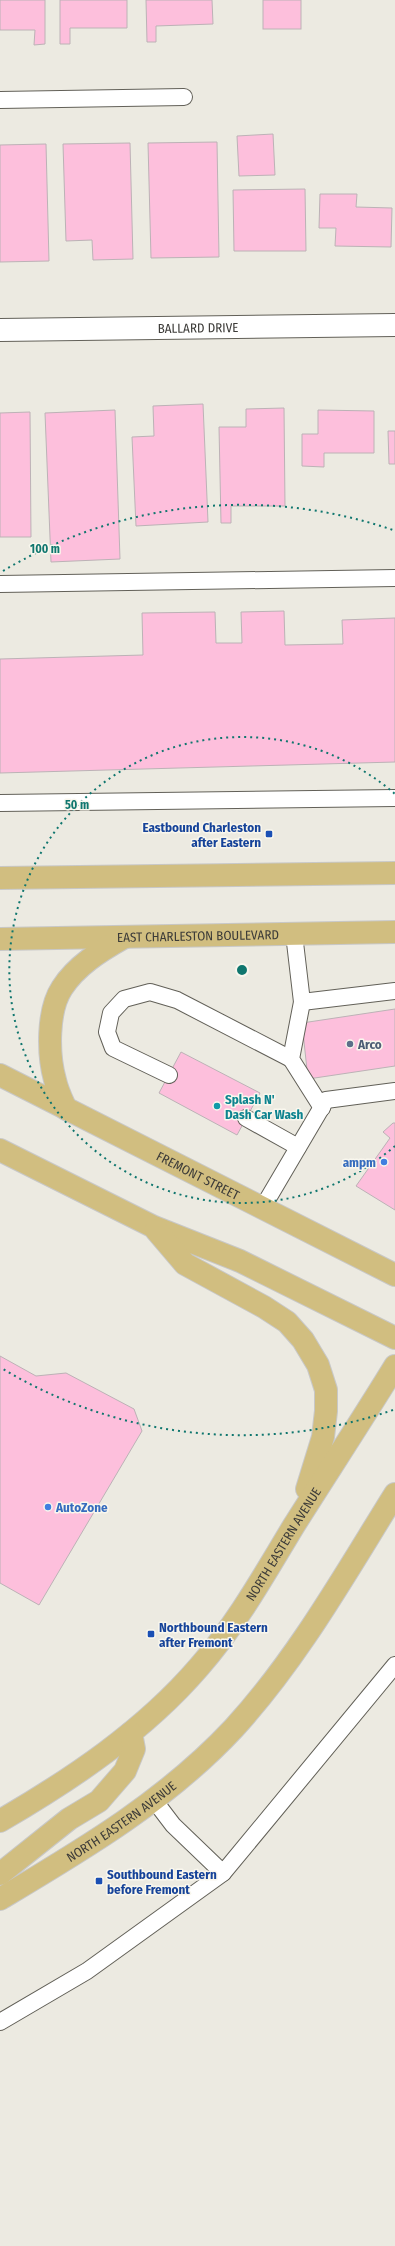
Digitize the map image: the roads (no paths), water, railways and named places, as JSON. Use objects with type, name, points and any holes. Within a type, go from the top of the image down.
[{"type":"main road","points":[[0,878],[395,873]]},
{"type":"main road","name":"EAST CHARLESTON BOULEVARD","points":[[0,939],[395,932]]},
{"type":"main road","points":[[66,1109],[55,1081],[50,1046],[53,1014],[61,989],[72,975],[98,952],[124,937]]},
{"type":"main road","name":"FREMONT STREET","points":[[0,1075],[395,1275]]},
{"type":"main road","points":[[0,1150],[154,1227],[240,1261],[395,1338]]},
{"type":"main road","points":[[154,1227],[185,1264],[264,1307],[287,1322],[303,1340],[318,1365],[326,1390],[324,1437],[293,1528]]},
{"type":"main road","name":"NORTH EASTERN AVENUE","points":[[0,1821],[78,1771],[131,1733],[168,1700],[212,1651],[245,1604],[395,1366]]},
{"type":"main road","name":"NORTH EASTERN AVENUE","points":[[0,1899],[82,1850],[154,1800],[201,1760],[234,1728],[293,1655],[395,1494]]},
{"type":"main road","points":[[0,1874],[69,1819],[99,1800],[124,1771],[134,1749],[131,1733]]},
{"type":"street","name":"BALLARD DRIVE","points":[[0,330],[395,325]]},
{"type":"lane","points":[[0,100],[184,97]]},
{"type":"lane","points":[[0,584],[395,578]]},
{"type":"lane","points":[[0,803],[395,798]]},
{"type":"lane","points":[[291,1059],[302,1002],[294,934]]},
{"type":"lane","points":[[302,1002],[395,991]]},
{"type":"lane","points":[[169,1075],[113,1048],[107,1032],[111,1013],[124,999],[150,992],[177,1000],[291,1059],[322,1108]]},
{"type":"lane","points":[[262,1207],[326,1100],[395,1091]]},
{"type":"lane","points":[[246,1118],[298,1147]]},
{"type":"lane","points":[[0,2022],[86,1971],[224,1873],[395,1665]]},
{"type":"lane","points":[[154,1800],[173,1824],[224,1873]]},
{"type":"place","name":"Eastbound Charleston after Eastern","points":[[269,834]]},
{"type":"place","name":"Arco","points":[[350,1044]]},
{"type":"place","name":"Splash N' Dash Car Wash","points":[[217,1106]]},
{"type":"place","name":"ampm","points":[[384,1162]]},
{"type":"place","name":"AutoZone","points":[[48,1507]]},
{"type":"place","name":"Northbound Eastern after Fremont","points":[[151,1634]]},
{"type":"place","name":"Southbound Eastern before Fremont","points":[[99,1881]]}]
